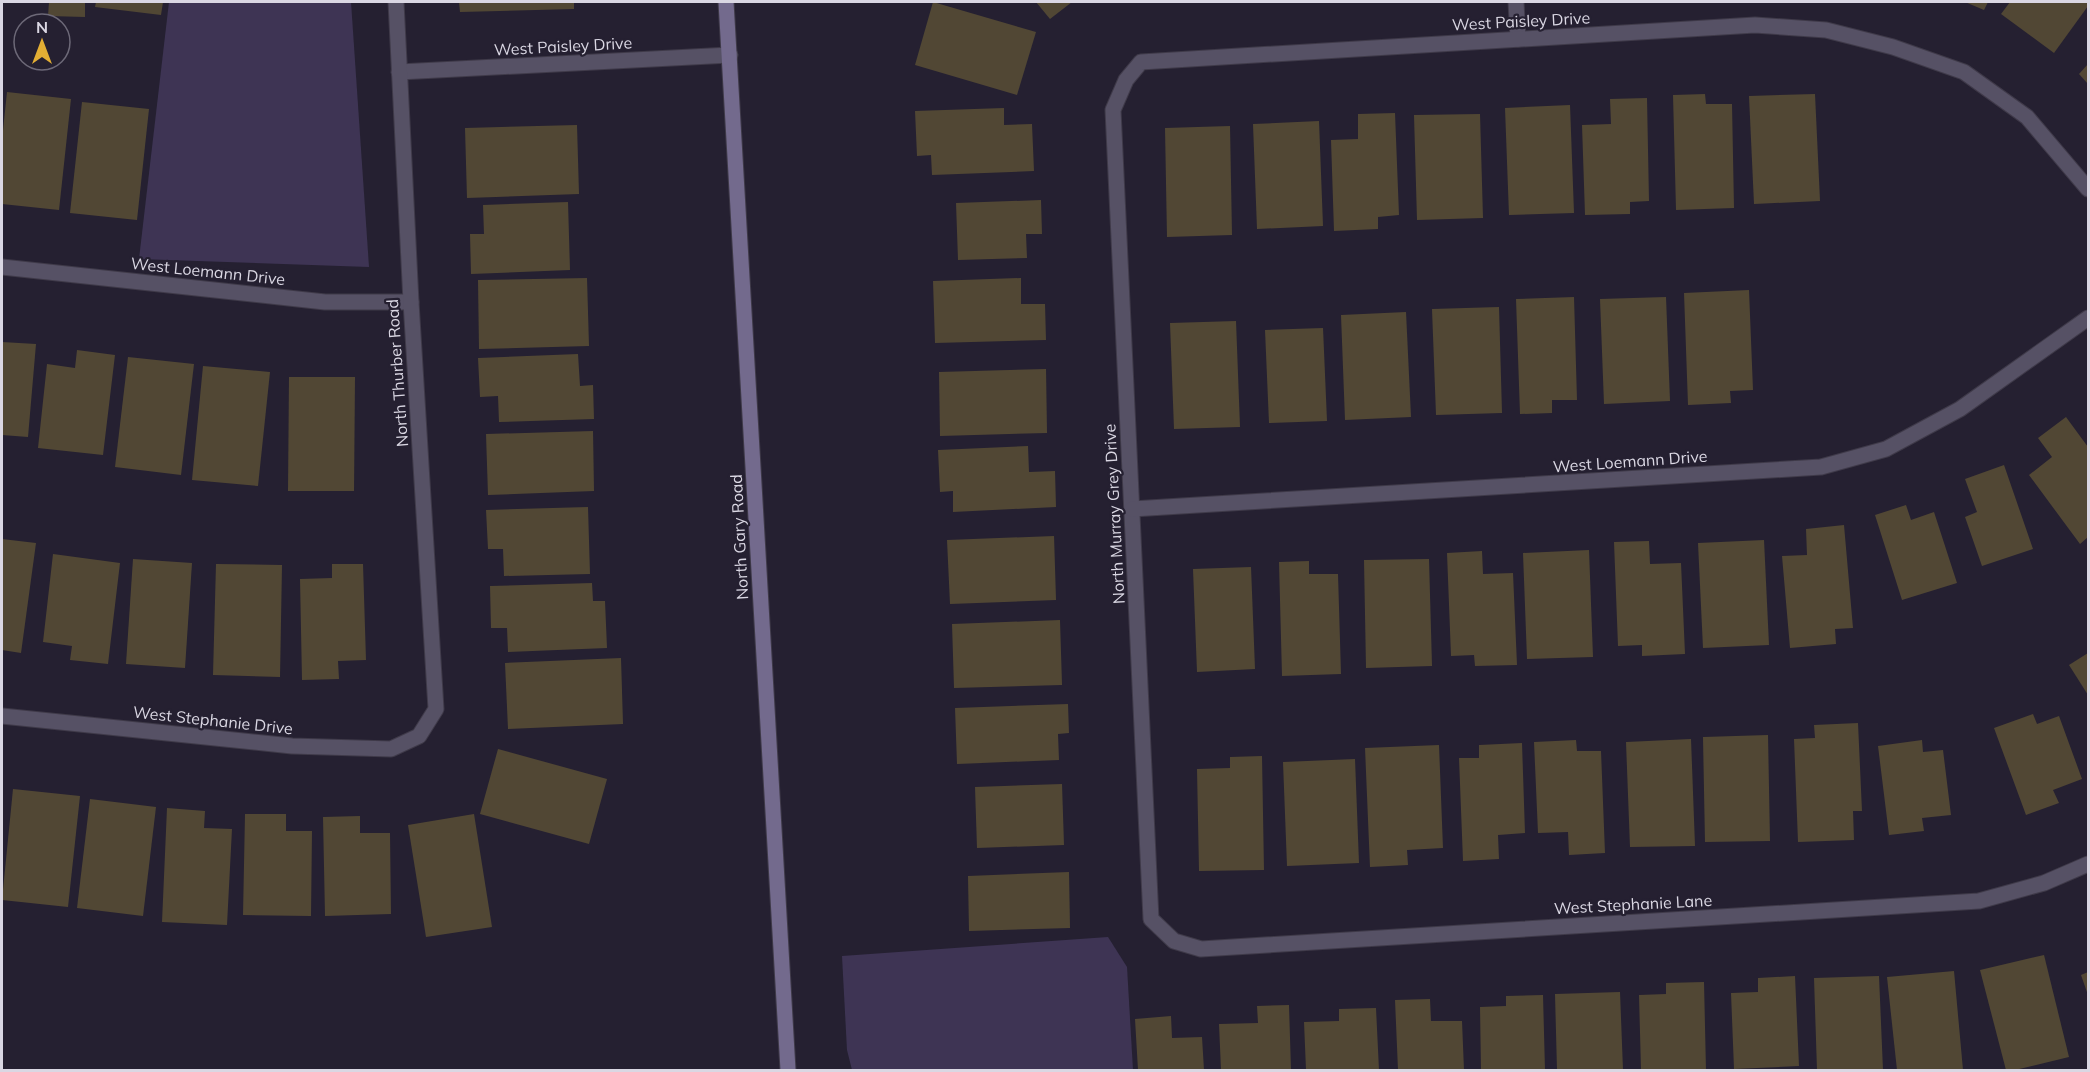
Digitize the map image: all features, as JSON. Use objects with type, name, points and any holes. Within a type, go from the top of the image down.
[{"type":"main road","name":"North Gary Road","points":[[726,2],[788,1071]]},
{"type":"street","name":"North Thurber Road","points":[[396,2],[411,302],[436,709],[418,736]]},
{"type":"street","points":[[1516,2],[1518,39]]},
{"type":"street","name":"West Paisley Drive","points":[[1126,80],[1141,62],[1755,25],[1826,30],[1893,47],[1964,72],[2027,117],[2088,189]]},
{"type":"street","name":"West Paisley Drive","points":[[399,72],[730,55]]},
{"type":"street","name":"North Murray Grey Drive","points":[[1126,80],[1113,110],[1151,918],[1174,941]]},
{"type":"street","name":"West Loemann Drive","points":[[2,267],[324,302],[411,302]]},
{"type":"street","name":"West Loemann Drive","points":[[1132,509],[1821,467],[1886,449],[1960,409],[2088,318]]},
{"type":"street","name":"West Stephanie Drive","points":[[2,716],[292,746],[391,749],[418,736]]},
{"type":"street","name":"West Stephanie Lane","points":[[1174,941],[1201,949],[1979,901],[2044,884],[2088,864]]},
{"type":"shaded area","points":[[169,2],[351,2],[369,267],[139,259]]},
{"type":"shaded area","points":[[1108,937],[1127,967],[1133,1070],[852,1070],[847,1050],[842,956]]},
{"type":"building","points":[[49,2],[85,2],[85,17],[72,17],[72,12],[48,12]]},
{"type":"building","points":[[96,2],[163,2],[161,15],[95,7]]},
{"type":"building","points":[[459,2],[574,2],[574,9],[460,12]]},
{"type":"building","points":[[933,2],[1036,32],[1017,95],[915,65]]},
{"type":"building","points":[[1036,2],[1072,2],[1050,19]]},
{"type":"building","points":[[1965,2],[1988,2],[1984,10]]},
{"type":"building","points":[[2010,2],[2088,2],[2088,6],[2054,53],[2001,14]]},
{"type":"building","points":[[2088,64],[2088,84],[2079,74]]},
{"type":"building","points":[[7,92],[71,99],[59,210],[2,204],[2,140]]},
{"type":"building","points":[[1705,94],[1706,104],[1732,104],[1734,208],[1676,210],[1673,95]]},
{"type":"building","points":[[1815,94],[1820,201],[1754,204],[1749,96]]},
{"type":"building","points":[[1647,98],[1649,201],[1630,202],[1630,214],[1585,215],[1582,125],[1611,124],[1610,99]]},
{"type":"building","points":[[82,102],[149,109],[137,220],[70,213]]},
{"type":"building","points":[[1570,105],[1574,213],[1509,215],[1505,108]]},
{"type":"building","points":[[1004,108],[1004,125],[1032,124],[1034,171],[932,175],[931,155],[917,156],[915,111]]},
{"type":"building","points":[[1395,113],[1399,215],[1378,217],[1378,229],[1334,231],[1331,140],[1358,139],[1358,114]]},
{"type":"building","points":[[1480,114],[1483,218],[1417,220],[1414,115]]},
{"type":"building","points":[[1319,121],[1323,226],[1257,229],[1253,124]]},
{"type":"building","points":[[577,125],[579,194],[467,198],[465,128]]},
{"type":"building","points":[[1230,126],[1232,235],[1167,237],[1165,128]]},
{"type":"building","points":[[1041,200],[1042,234],[1026,234],[1027,258],[958,260],[956,203]]},
{"type":"building","points":[[568,202],[570,270],[471,274],[470,234],[484,234],[483,205]]},
{"type":"building","points":[[587,278],[589,346],[479,349],[478,280]]},
{"type":"building","points":[[1021,278],[1021,304],[1045,304],[1046,340],[935,343],[933,281]]},
{"type":"building","points":[[1749,290],[1753,390],[1730,391],[1731,403],[1688,405],[1684,293]]},
{"type":"building","points":[[1574,297],[1577,400],[1552,400],[1552,413],[1520,414],[1516,299]]},
{"type":"building","points":[[1666,297],[1670,401],[1604,404],[1600,299]]},
{"type":"building","points":[[1499,307],[1502,413],[1436,415],[1432,309]]},
{"type":"building","points":[[1406,312],[1411,417],[1345,420],[1341,315]]},
{"type":"building","points":[[1236,321],[1240,427],[1174,429],[1170,323]]},
{"type":"building","points":[[1323,328],[1327,421],[1269,423],[1265,330]]},
{"type":"building","points":[[2,342],[36,344],[28,437],[2,435]]},
{"type":"building","points":[[77,350],[115,355],[103,455],[38,448],[47,364],[75,368]]},
{"type":"building","points":[[578,354],[580,386],[593,385],[594,419],[499,422],[498,396],[480,397],[478,358]]},
{"type":"building","points":[[128,357],[194,364],[181,475],[115,467]]},
{"type":"building","points":[[203,366],[270,372],[258,486],[192,480]]},
{"type":"building","points":[[1046,369],[1047,433],[940,436],[939,372]]},
{"type":"building","points":[[289,377],[355,377],[354,491],[288,491]]},
{"type":"building","points":[[2066,417],[2088,447],[2088,537],[2080,544],[2029,475],[2052,457],[2038,438]]},
{"type":"building","points":[[593,431],[594,491],[488,495],[486,434]]},
{"type":"building","points":[[1028,446],[1029,472],[1055,471],[1056,507],[953,512],[953,491],[940,492],[938,450]]},
{"type":"building","points":[[2004,465],[2033,549],[1982,566],[1965,517],[1977,512],[1965,479]]},
{"type":"building","points":[[1906,505],[1911,520],[1934,512],[1957,583],[1902,600],[1875,515]]},
{"type":"building","points":[[588,507],[590,574],[504,576],[503,549],[488,549],[486,510]]},
{"type":"building","points":[[1844,525],[1853,628],[1835,629],[1836,644],[1790,648],[1782,556],[1807,555],[1806,529]]},
{"type":"building","points":[[1054,536],[1056,600],[950,604],[947,540]]},
{"type":"building","points":[[2,539],[36,543],[21,653],[2,650]]},
{"type":"building","points":[[1764,540],[1769,645],[1703,648],[1698,543]]},
{"type":"building","points":[[1649,541],[1650,564],[1681,563],[1685,654],[1642,656],[1642,645],[1618,646],[1614,542]]},
{"type":"building","points":[[1589,550],[1593,657],[1527,659],[1523,553]]},
{"type":"building","points":[[1482,551],[1483,574],[1513,573],[1517,665],[1475,666],[1474,655],[1451,656],[1447,553]]},
{"type":"building","points":[[53,554],[120,563],[108,664],[70,660],[72,646],[43,642]]},
{"type":"building","points":[[133,559],[192,563],[185,668],[126,664]]},
{"type":"building","points":[[1429,559],[1432,666],[1366,668],[1364,560]]},
{"type":"building","points":[[1309,561],[1309,574],[1338,574],[1341,674],[1282,676],[1279,562]]},
{"type":"building","points":[[216,564],[282,565],[280,677],[213,675]]},
{"type":"building","points":[[332,564],[363,564],[366,660],[338,661],[339,679],[302,680],[300,579],[332,578]]},
{"type":"building","points":[[1251,567],[1255,669],[1197,672],[1193,569]]},
{"type":"building","points":[[592,583],[593,601],[605,601],[607,648],[508,652],[507,628],[491,628],[490,586]]},
{"type":"building","points":[[1060,620],[1062,685],[954,688],[952,624]]},
{"type":"building","points":[[2088,653],[2088,695],[2069,665]]},
{"type":"building","points":[[621,658],[623,724],[508,729],[505,663]]},
{"type":"building","points":[[1068,704],[1069,733],[1058,734],[1059,760],[957,764],[955,708]]},
{"type":"building","points":[[2033,714],[2037,724],[2059,716],[2082,779],[2053,790],[2059,803],[2026,815],[1994,728]]},
{"type":"building","points":[[1858,723],[1862,811],[1853,811],[1854,840],[1798,842],[1794,739],[1815,738],[1814,725]]},
{"type":"building","points":[[1768,735],[1770,841],[1705,842],[1703,737]]},
{"type":"building","points":[[1691,739],[1695,846],[1630,847],[1626,742]]},
{"type":"building","points":[[1576,740],[1577,751],[1601,751],[1605,853],[1569,855],[1568,832],[1538,833],[1534,742]]},
{"type":"building","points":[[1922,740],[1923,752],[1943,750],[1951,815],[1922,818],[1924,831],[1889,835],[1878,746]]},
{"type":"building","points":[[1522,743],[1525,833],[1498,835],[1499,859],[1463,861],[1459,758],[1479,758],[1479,745]]},
{"type":"building","points":[[1439,745],[1443,848],[1407,850],[1408,865],[1370,867],[1365,748]]},
{"type":"building","points":[[498,749],[607,779],[589,844],[480,814]]},
{"type":"building","points":[[1262,756],[1264,870],[1199,871],[1197,769],[1230,768],[1230,757]]},
{"type":"building","points":[[1355,759],[1359,863],[1287,866],[1283,762]]},
{"type":"building","points":[[1062,784],[1064,845],[977,848],[975,787]]},
{"type":"building","points":[[13,789],[80,796],[68,907],[2,900]]},
{"type":"building","points":[[90,799],[156,807],[143,916],[77,908]]},
{"type":"building","points":[[167,808],[205,811],[204,828],[232,829],[227,925],[162,922]]},
{"type":"building","points":[[245,814],[286,814],[286,831],[312,831],[311,916],[243,915]]},
{"type":"building","points":[[474,814],[492,927],[426,937],[408,825]]},
{"type":"building","points":[[360,816],[360,833],[390,833],[391,914],[325,916],[323,817]]},
{"type":"building","points":[[1069,872],[1070,928],[969,931],[968,876]]},
{"type":"building","points":[[2044,955],[2069,1057],[2015,1070],[2006,1070],[1980,970]]},
{"type":"building","points":[[1954,971],[1963,1070],[1897,1070],[1887,977]]},
{"type":"building","points":[[2088,972],[2088,995],[2081,975]]},
{"type":"building","points":[[1795,976],[1799,1066],[1734,1069],[1731,993],[1758,992],[1758,978]]},
{"type":"building","points":[[1879,976],[1883,1070],[1817,1070],[1814,978]]},
{"type":"building","points":[[1704,982],[1706,1070],[1641,1070],[1639,995],[1666,994],[1666,983]]},
{"type":"building","points":[[1620,992],[1623,1070],[1557,1070],[1555,994]]},
{"type":"building","points":[[1543,995],[1545,1070],[1481,1070],[1480,1007],[1506,1006],[1506,996]]},
{"type":"building","points":[[1430,999],[1431,1021],[1462,1021],[1464,1070],[1398,1070],[1395,1000]]},
{"type":"building","points":[[1289,1005],[1291,1070],[1221,1070],[1219,1024],[1258,1023],[1257,1006]]},
{"type":"building","points":[[1376,1008],[1379,1070],[1306,1070],[1304,1022],[1339,1021],[1339,1009]]},
{"type":"building","points":[[1171,1016],[1172,1038],[1202,1037],[1204,1070],[1138,1070],[1135,1019]]}]
